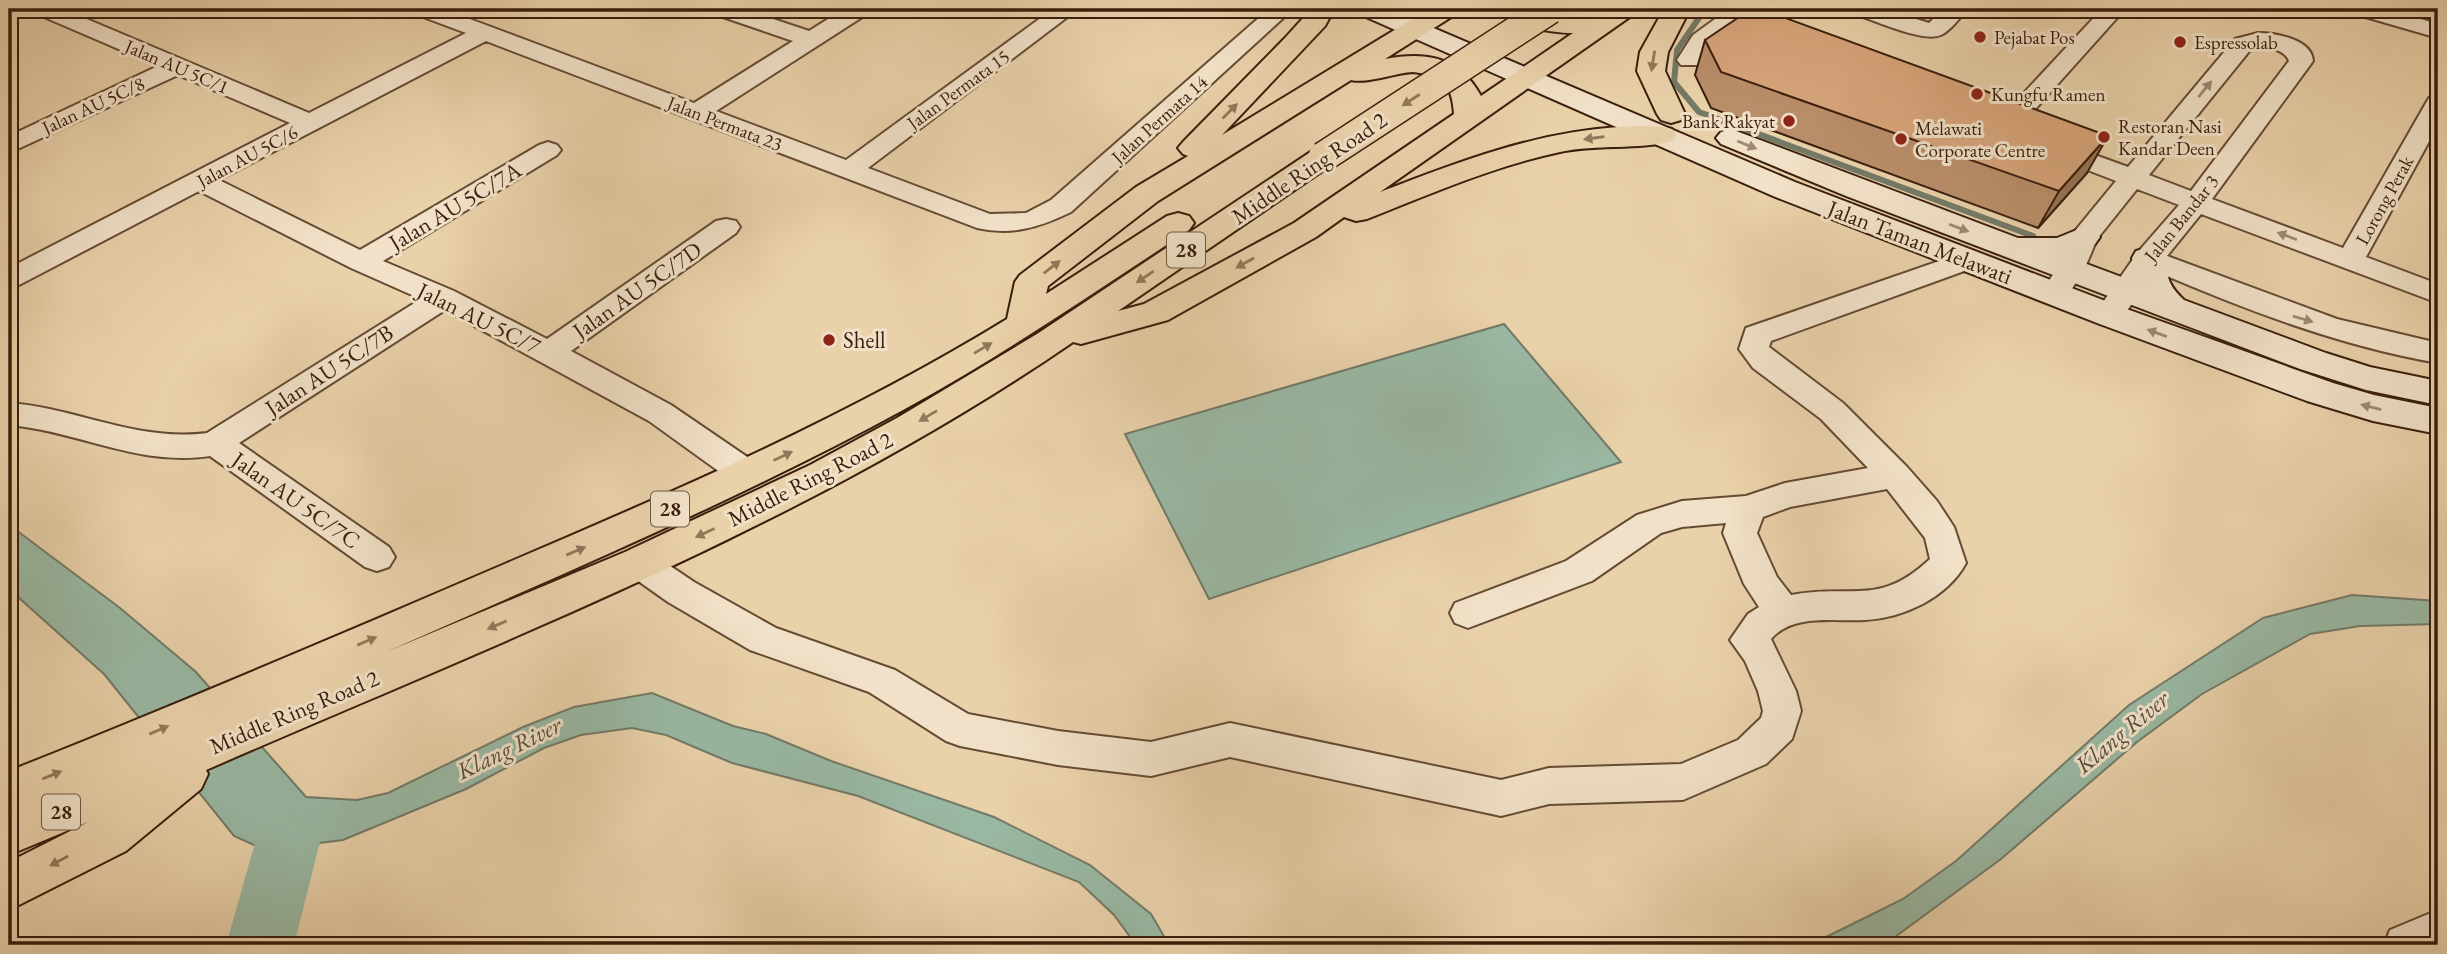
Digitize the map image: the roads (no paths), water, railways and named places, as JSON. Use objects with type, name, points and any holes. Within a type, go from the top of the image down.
[{"type":"highway","points":[[1147,194],[1260,81],[1315,20],[1321,9]]},
{"type":"highway","points":[[1508,9],[1529,18],[1566,24],[1601,21],[1622,11]]},
{"type":"highway","name":"Middle Ring Road 2","points":[[9,833],[106,794],[639,563],[824,475],[943,408],[1036,333],[1311,151],[1508,9]]},
{"type":"highway","name":"Middle Ring Road 2","points":[[1311,151],[1550,9]]},
{"type":"highway","points":[[1305,230],[1495,161],[1560,143],[1667,124],[1651,71],[1654,51],[1677,9]]},
{"type":"highway","points":[[1429,15],[1315,90],[1147,194],[1032,282],[1036,333],[1156,312],[1305,230],[1622,11]]},
{"type":"highway","points":[[1315,90],[1379,66],[1415,63],[1439,68],[1456,78],[1470,99],[1469,117]]},
{"type":"highway","name":"Middle Ring Road 2","points":[[9,792],[106,794],[304,668],[747,474],[917,386],[1036,333]]},
{"type":"highway","points":[[9,887],[106,794]]},
{"type":"main road","name":"Jalan Taman Melawati","points":[[1368,9],[1429,15],[1538,69],[1667,124],[1784,189],[1981,251],[2116,302],[2320,392],[2374,408],[2438,421]]},
{"type":"main road","points":[[1981,251],[2063,248],[2084,237]]},
{"type":"main road","points":[[2148,258],[2147,274],[2153,290],[2172,308]]},
{"type":"main road","name":"Jalan Taman Melawati","points":[[2116,302],[2172,308],[2366,378],[2438,393]]},
{"type":"street","name":"Jalan AU 5C/1","points":[[45,9],[310,123]]},
{"type":"street","name":"Jalan Permata 23","points":[[423,9],[987,222],[1031,221]]},
{"type":"street","points":[[722,9],[811,39]]},
{"type":"street","points":[[697,112],[859,9]]},
{"type":"street","name":"Jalan Permata 15","points":[[849,170],[1067,9]]},
{"type":"street","name":"Jalan Permata 14","points":[[1031,221],[1061,206],[1282,9]]},
{"type":"street","points":[[1863,9],[1921,29],[1934,30],[1953,12],[1950,9]]},
{"type":"street","points":[[2004,129],[2114,9]]},
{"type":"street","points":[[2363,9],[2438,31]]},
{"type":"street","points":[[1689,60],[1701,40],[1728,16],[1750,33]]},
{"type":"street","name":"Jalan AU 5C/6","points":[[9,279],[485,32]]},
{"type":"street","name":"Jalan Bandar 3","points":[[2062,282],[2084,237],[2243,44],[2253,40],[2270,40],[2290,46],[2301,55],[2301,61],[2196,202],[2148,258],[2116,302]]},
{"type":"street","name":"Jalan AU 5C/8","points":[[9,145],[177,66]]},
{"type":"street","name":"Lorong Perak","points":[[2350,260],[2438,103]]},
{"type":"street","points":[[1979,120],[2438,294]]},
{"type":"street","name":"Jalan AU 5C/7A","points":[[361,262],[548,150]]},
{"type":"street","name":"Jalan AU 5C/7","points":[[200,181],[361,262],[444,298],[549,352],[660,413],[747,474]]},
{"type":"street","name":"Jalan AU 5C/7D","points":[[549,352],[726,227]]},
{"type":"street","points":[[639,563],[681,592],[763,639],[882,681],[960,729],[1058,748],[1151,759],[1230,740],[1501,798],[1549,786],[1683,782],[1752,752],[1778,727],[1782,711],[1777,691],[1764,662],[1749,640],[1757,626],[1782,611],[1884,603],[1924,587],[1948,563],[1942,536],[1925,510],[1832,411],[1765,361],[1754,349],[1757,335],[1981,251]]},
{"type":"street","points":[[2148,258],[2275,311],[2403,347],[2438,353]]},
{"type":"street","name":"Jalan AU 5C/7B","points":[[215,443],[444,298]]},
{"type":"street","name":"Jalan AU 5C/7C","points":[[9,414],[34,414],[136,443],[194,447],[215,443],[377,557]]},
{"type":"street","points":[[1468,613],[1579,571],[1649,524],[1682,514],[1749,509],[1807,490],[1895,476]]},
{"type":"street","points":[[1749,509],[1740,533],[1762,584],[1782,611]]},
{"type":"street","points":[[2406,945],[2438,931]]},
{"type":"water","points":[[1504,324],[1621,462],[1209,599],[1125,434]]},
{"type":"water","name":"Klang River","points":[[9,518],[12,527],[120,608],[196,672],[306,797],[357,800],[388,793],[523,727],[574,707],[652,693],[733,726],[766,734],[831,761],[994,817],[1090,865],[1151,914],[1169,945],[1136,945],[1114,915],[1079,882],[858,796],[732,763],[666,735],[632,728],[581,735],[544,748],[466,789],[343,840],[265,850],[234,836],[104,674],[9,589]]},
{"type":"water","name":"Klang River","points":[[2352,595],[2438,601],[2438,624],[2360,626],[2310,634],[2202,694],[2137,742],[2001,859],[1884,945],[1810,945],[1903,899],[1956,861],[2129,705],[2263,618]]},
{"type":"waterway","points":[[1705,9],[1677,50],[1674,82],[1699,112],[2033,236]]},
{"type":"waterway","points":[[260,945],[293,822]]},
{"type":"place","name":"Pejabat Pos","points":[[1980,37]]},
{"type":"place","name":"Espressolab","points":[[2180,42]]},
{"type":"place","name":"Kungfu Ramen","points":[[1977,94]]},
{"type":"place","name":"Bank Rakyat","points":[[1789,121]]},
{"type":"place","name":"Restoran Nasi Kandar Deen","points":[[2104,137]]},
{"type":"place","name":"Melawati Corporate Centre","points":[[1901,139]]},
{"type":"place","name":"Shell","points":[[829,340]]}]
